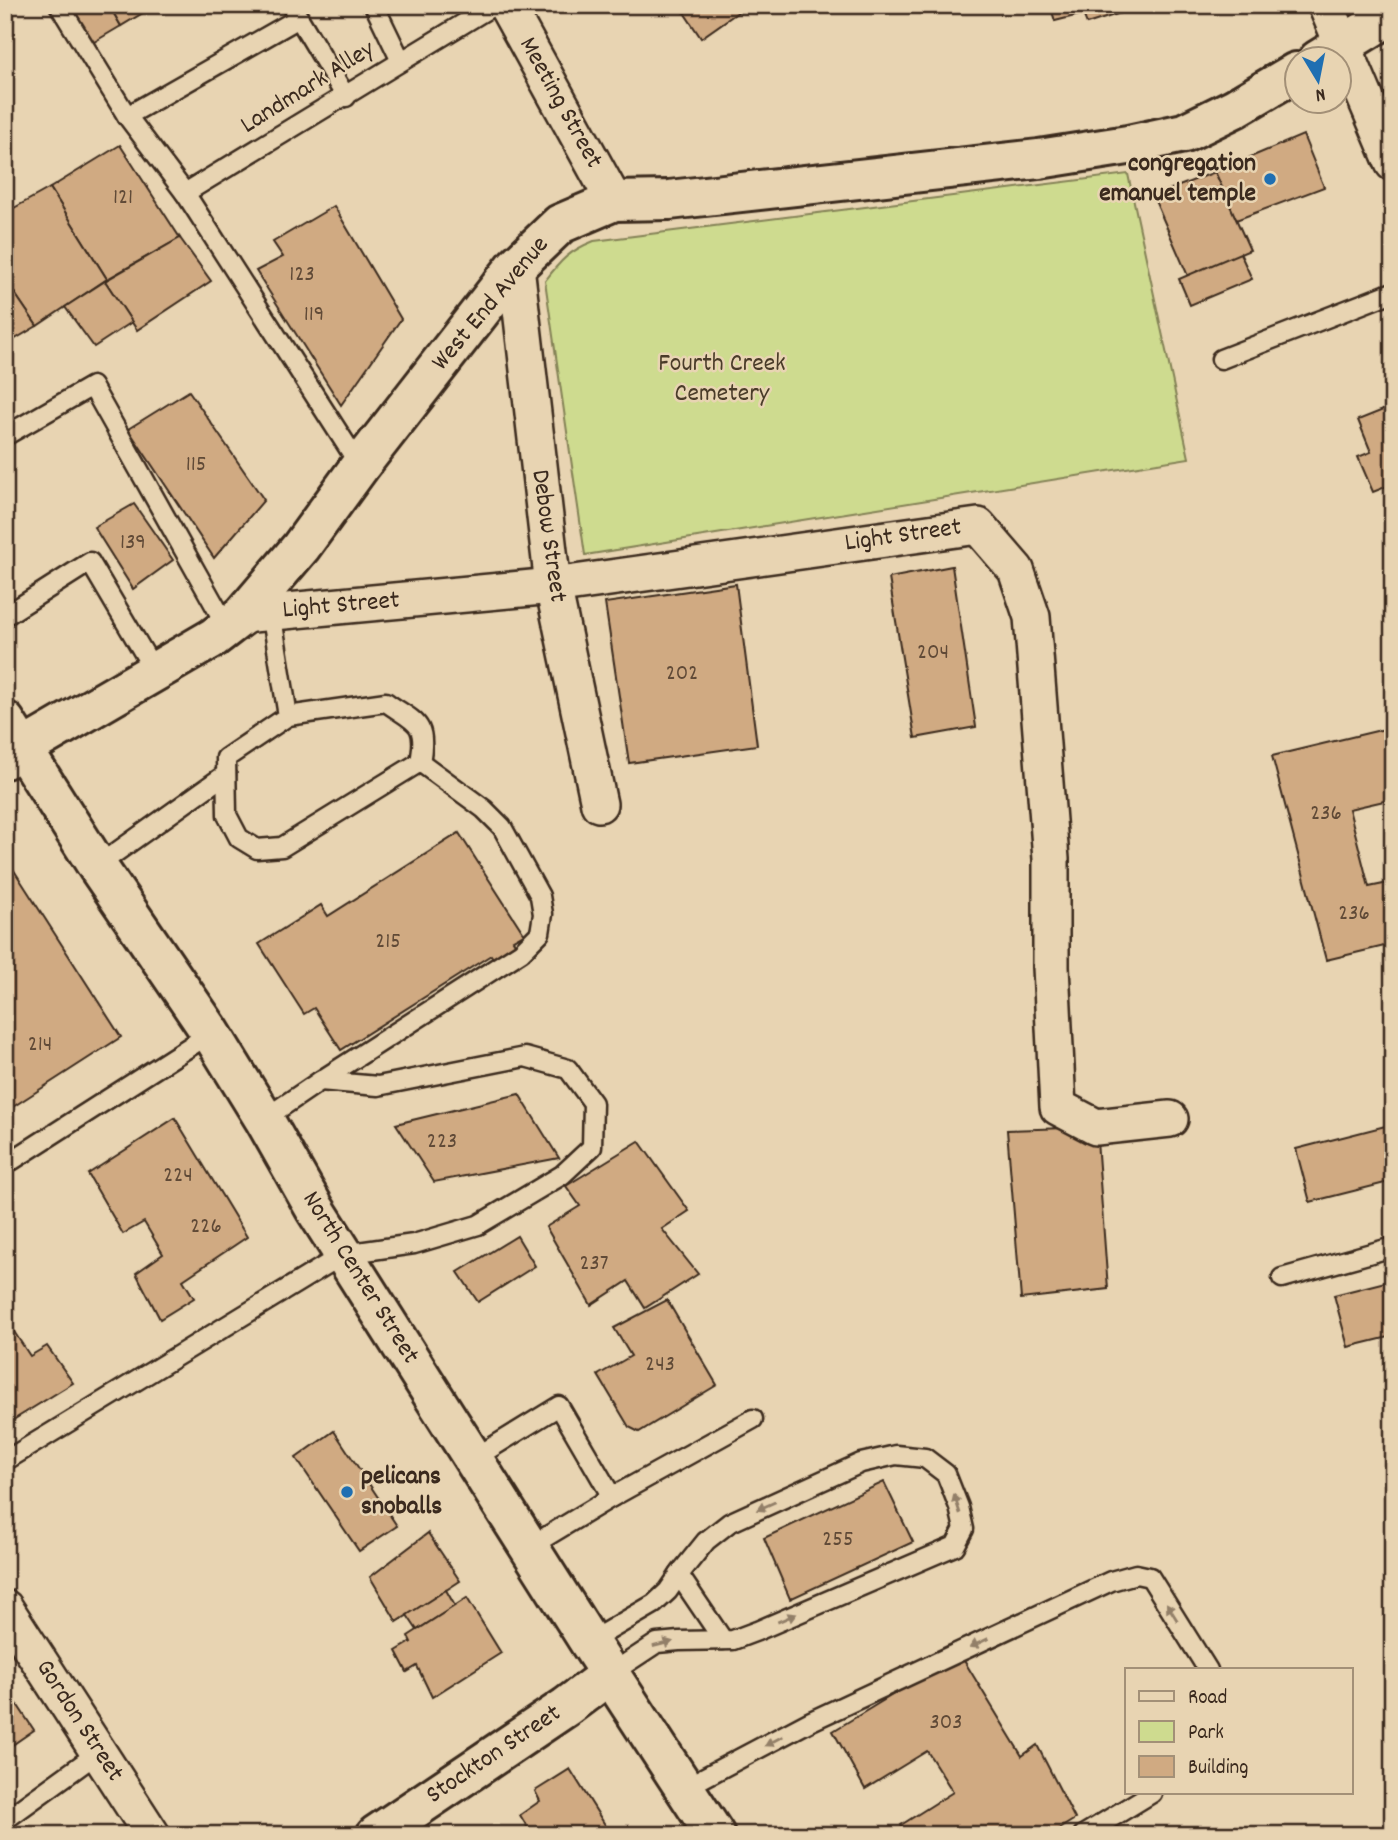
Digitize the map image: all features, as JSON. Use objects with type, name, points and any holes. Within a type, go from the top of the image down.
[{"type":"main road","points":[[1341,46],[1393,14]]},
{"type":"main road","name":"West End Avenue","points":[[11,743],[155,672],[247,618],[360,466],[516,266],[560,224],[614,201],[682,198],[1039,159],[1128,145],[1184,132],[1235,108],[1282,81]]},
{"type":"main road","name":"North Center Street","points":[[11,743],[211,1033],[315,1209],[589,1642],[715,1835]]},
{"type":"main road","name":"Stockton Street","points":[[376,1835],[566,1707],[610,1674]]},
{"type":"street","name":"Meeting Street","points":[[506,5],[614,201]]},
{"type":"street","points":[[1326,5],[1330,46]]},
{"type":"street","points":[[1352,90],[1393,163]]},
{"type":"street","name":"Debow Street","points":[[516,266],[553,586],[599,804]]},
{"type":"street","name":"Light Street","points":[[247,618],[553,586],[978,526],[1016,570],[1032,617],[1051,859],[1051,967],[1058,1107],[1096,1127],[1170,1119]]},
{"type":"street","name":"Gordon Street","points":[[5,1608],[152,1835]]},
{"type":"lane","points":[[58,5],[127,116],[185,193],[360,466]]},
{"type":"lane","points":[[374,5],[401,61]]},
{"type":"lane","name":"Landmark Alley","points":[[185,193],[494,5]]},
{"type":"lane","points":[[127,116],[295,12],[345,97]]},
{"type":"lane","points":[[1221,359],[1393,292]]},
{"type":"lane","points":[[5,436],[92,386],[247,618],[288,716]]},
{"type":"lane","points":[[5,616],[90,562],[155,672]]},
{"type":"lane","points":[[386,702],[414,720],[422,731],[419,762],[282,847],[257,849],[239,838],[227,815],[226,758],[288,716],[386,702]]},
{"type":"lane","points":[[264,1119],[521,952],[540,933],[543,914],[540,896],[502,827],[484,809],[419,762]]},
{"type":"lane","points":[[97,866],[226,774]]},
{"type":"lane","points":[[5,1165],[211,1033]]},
{"type":"lane","points":[[5,1461],[344,1254],[414,1244],[478,1225],[562,1175],[592,1147],[593,1103],[568,1069],[525,1057],[377,1087],[320,1081]]},
{"type":"lane","points":[[1282,1278],[1393,1247]]},
{"type":"lane","points":[[473,1459],[559,1406],[612,1497]]},
{"type":"lane","points":[[529,1547],[612,1497],[753,1419]]},
{"type":"lane","points":[[589,1642],[654,1604],[668,1591],[706,1541],[729,1522],[861,1463],[896,1455],[925,1458],[946,1474],[964,1529],[955,1546],[733,1640],[657,1643],[610,1674]]},
{"type":"lane","points":[[684,1788],[809,1722],[1111,1581],[1136,1574],[1150,1577],[1207,1668]]},
{"type":"lane","points":[[679,1575],[723,1640]]},
{"type":"lane","points":[[5,1819],[99,1752]]},
{"type":"lane","points":[[1083,1835],[1150,1794]]},
{"type":"green space","name":"Fourth Creek Cemetery","points":[[1128,174],[1189,458],[585,555],[545,281],[572,253],[594,241]]},
{"type":"building","points":[[65,5],[109,5],[121,26],[89,45]]},
{"type":"building","points":[[109,5],[156,5],[121,26]]},
{"type":"building","points":[[679,5],[748,5],[701,38]]},
{"type":"building","points":[[1050,5],[1145,5],[1087,24],[1083,14],[1055,21]]},
{"type":"building","name":"congregation emanuel temple","points":[[1303,135],[1324,187],[1236,220],[1215,172]]},
{"type":"building","points":[[120,145],[180,238],[107,279],[50,188]]},
{"type":"building","points":[[1215,172],[1250,250],[1188,276],[1153,196]]},
{"type":"building","points":[[50,188],[107,279],[37,326],[5,279],[5,213]]},
{"type":"building","points":[[334,206],[401,319],[341,405],[256,271],[283,257],[273,242]]},
{"type":"building","points":[[180,238],[211,281],[137,330],[105,281]]},
{"type":"building","points":[[1240,253],[1252,279],[1190,305],[1179,279]]},
{"type":"building","points":[[5,279],[37,326],[5,345]]},
{"type":"building","points":[[105,281],[132,322],[94,347],[65,307]]},
{"type":"building","points":[[189,391],[264,500],[214,558],[128,429]]},
{"type":"building","points":[[1393,406],[1393,484],[1373,492],[1358,457],[1371,452],[1358,420]]},
{"type":"building","points":[[134,504],[173,560],[133,589],[94,527]]},
{"type":"building","points":[[952,566],[976,727],[915,738],[889,578]]},
{"type":"building","points":[[736,584],[757,745],[629,763],[605,603]]},
{"type":"building","points":[[1393,727],[1393,799],[1349,809],[1369,887],[1393,882],[1393,944],[1326,960],[1272,756]]},
{"type":"building","points":[[459,833],[524,934],[513,940],[525,959],[503,973],[491,955],[341,1050],[314,1008],[304,1014],[259,944],[321,905],[328,916]]},
{"type":"building","points":[[8,861],[121,1037],[5,1112],[5,863]]},
{"type":"building","points":[[519,1094],[559,1158],[434,1182],[396,1124]]},
{"type":"building","points":[[175,1118],[247,1237],[183,1280],[194,1298],[160,1319],[136,1273],[163,1254],[144,1222],[123,1234],[88,1174]]},
{"type":"building","points":[[1393,1124],[1393,1181],[1310,1202],[1296,1149]]},
{"type":"building","points":[[1096,1127],[1108,1289],[1021,1299],[1007,1130]]},
{"type":"building","points":[[639,1141],[689,1211],[662,1229],[698,1274],[645,1308],[628,1281],[591,1305],[546,1227],[580,1206],[566,1186]]},
{"type":"building","points":[[517,1236],[535,1266],[478,1302],[458,1272]]},
{"type":"building","points":[[1393,1280],[1393,1336],[1348,1347],[1334,1295]]},
{"type":"building","points":[[667,1300],[717,1385],[639,1432],[629,1427],[598,1375],[631,1356],[614,1328]]},
{"type":"building","points":[[5,1318],[30,1356],[47,1346],[73,1383],[5,1425]]},
{"type":"building","name":"pelicans snoballs","points":[[334,1431],[397,1526],[359,1551],[296,1458]]},
{"type":"building","points":[[884,1482],[913,1542],[790,1599],[764,1538]]},
{"type":"building","points":[[428,1533],[460,1581],[397,1622],[370,1577]]},
{"type":"building","points":[[446,1590],[455,1606],[417,1630],[407,1615]]},
{"type":"building","points":[[467,1598],[501,1653],[432,1697],[417,1666],[407,1672],[396,1651],[411,1642],[408,1636]]},
{"type":"building","points":[[960,1654],[1022,1756],[1037,1745],[1075,1819],[1049,1835],[907,1835],[901,1825],[953,1792],[927,1751],[865,1789],[833,1731]]},
{"type":"building","points":[[5,1686],[34,1730],[5,1750]]},
{"type":"building","points":[[570,1769],[607,1828],[595,1835],[532,1835],[520,1815],[540,1801],[535,1791]]},
{"type":"place","name":"congregation emanuel temple","points":[[1270,179]]},
{"type":"place","name":"pelicans snoballs","points":[[347,1492]]}]
